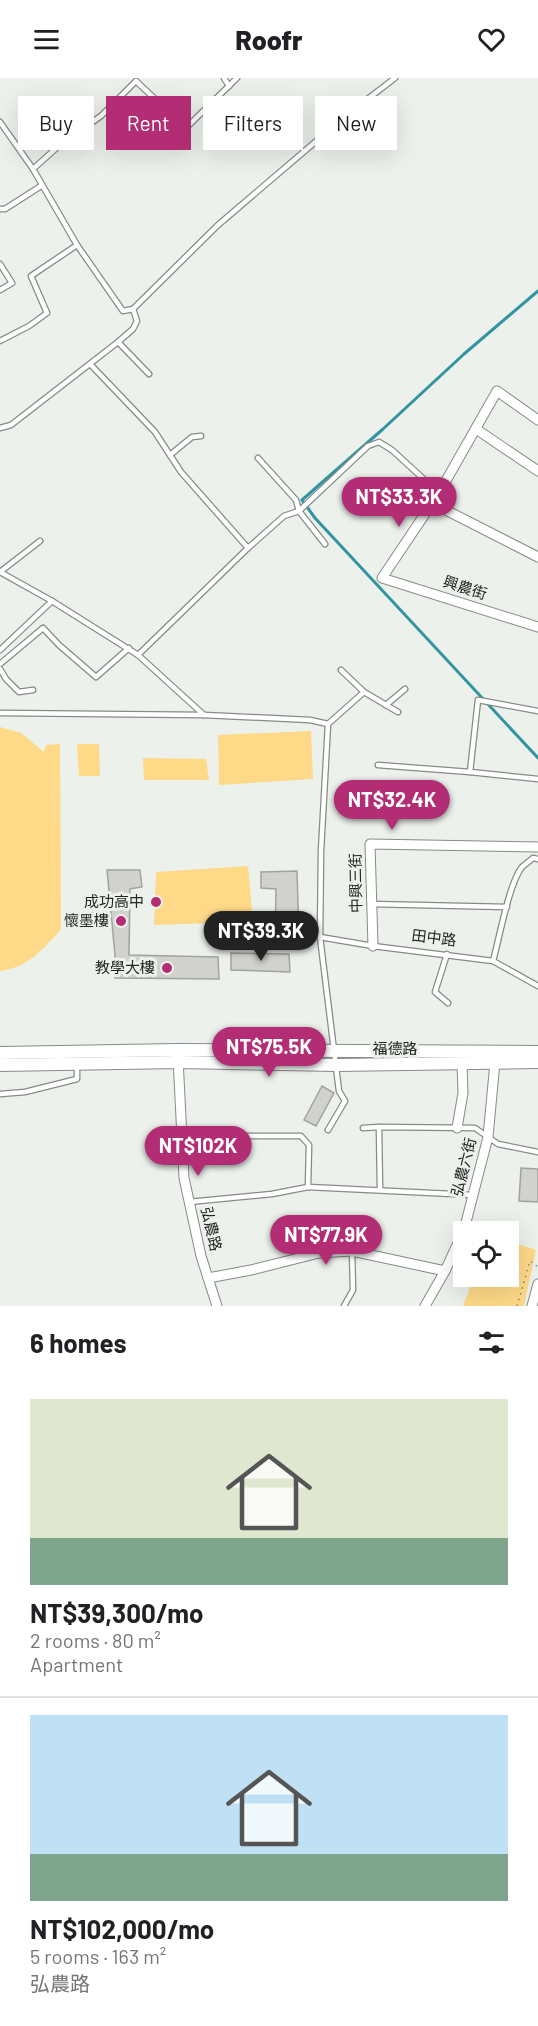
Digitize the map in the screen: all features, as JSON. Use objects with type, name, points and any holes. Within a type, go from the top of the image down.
[{"type":"street","points":[[538,420],[497,391],[432,503],[538,557]]},
{"type":"street","points":[[476,429],[538,471]]},
{"type":"street","name":"興農街","points":[[432,503],[382,578],[538,627]]},
{"type":"street","name":"中興三街","points":[[373,946],[370,844],[538,847]]},
{"type":"street","name":"福德路","points":[[336,1058],[538,1052]]},
{"type":"street","name":"福德路","points":[[0,1053],[336,1058],[462,1064],[538,1062]]},
{"type":"street","name":"福德路","points":[[0,1065],[77,1064],[178,1056]]},
{"type":"street","name":"弘農路","points":[[178,1056],[184,1178],[217,1306]]},
{"type":"street","name":"弘農六街","points":[[425,1306],[445,1271],[464,1230],[488,1137],[495,1062]]},
{"type":"street","points":[[457,1128],[463,1093],[462,1064]]},
{"type":"street","points":[[208,1278],[319,1253],[352,1251],[445,1271]]},
{"type":"street","points":[[532,1306],[538,1284]]},
{"type":"lane","points":[[224,78],[229,86]]},
{"type":"lane","points":[[33,169],[62,143],[101,116],[135,80],[175,118],[189,125],[237,78]]},
{"type":"lane","points":[[0,122],[33,169],[77,244],[123,311],[133,309],[218,225],[348,114],[395,78]]},
{"type":"lane","points":[[0,209],[4,209],[41,186]]},
{"type":"lane","points":[[0,341],[29,326],[46,313],[32,276],[77,244]]},
{"type":"lane","points":[[0,264],[12,283],[0,290]]},
{"type":"lane","points":[[0,428],[11,424],[91,365],[118,342],[137,321],[133,309]]},
{"type":"lane","points":[[118,342],[149,374]]},
{"type":"lane","points":[[91,365],[156,432],[181,472],[248,548]]},
{"type":"lane","points":[[170,455],[192,437],[201,436]]},
{"type":"lane","points":[[138,655],[248,548],[284,516],[299,511],[368,447],[379,442],[392,450],[439,493]]},
{"type":"lane","points":[[258,458],[296,500],[299,511],[325,544]]},
{"type":"lane","points":[[40,542],[0,572],[129,648],[204,715]]},
{"type":"lane","points":[[0,650],[52,601]]},
{"type":"lane","points":[[33,690],[19,692],[6,679],[0,667],[43,628],[96,677],[129,648]]},
{"type":"lane","points":[[341,670],[364,692],[398,712]]},
{"type":"lane","points":[[386,705],[405,689]]},
{"type":"lane","points":[[328,1130],[345,1101],[339,1091],[320,936],[321,851],[328,724],[364,692]]},
{"type":"lane","points":[[470,772],[478,700],[538,711]]},
{"type":"lane","points":[[0,713],[204,715],[310,720],[328,724]]},
{"type":"lane","points":[[378,765],[538,779]]},
{"type":"lane","points":[[493,961],[507,907],[522,867],[533,858],[538,859]]},
{"type":"lane","points":[[370,904],[507,907]]},
{"type":"lane","name":"田中路","points":[[320,936],[373,946],[493,961],[538,986]]},
{"type":"lane","points":[[447,954],[435,992],[448,1003]]},
{"type":"lane","points":[[0,1094],[25,1092],[77,1080],[77,1064]]},
{"type":"lane","points":[[379,1127],[380,1190]]},
{"type":"lane","points":[[363,1128],[475,1128],[498,1144],[538,1152]]},
{"type":"lane","points":[[181,1136],[301,1136],[309,1145],[308,1187]]},
{"type":"lane","points":[[189,1203],[272,1194],[308,1187],[473,1195]]},
{"type":"lane","points":[[345,1306],[353,1290],[352,1251]]},
{"type":"path","points":[[518,1306],[530,1261],[538,1267]]},
{"type":"shaded area","points":[[0,727],[21,733],[44,752],[46,745],[60,744],[61,929],[27,962],[0,971]]},
{"type":"shaded area","points":[[311,731],[313,779],[219,785],[218,735]]},
{"type":"shaded area","points":[[77,744],[99,744],[100,776],[79,776]]},
{"type":"shaded area","points":[[143,758],[206,759],[209,780],[144,780]]},
{"type":"shaded area","points":[[248,866],[253,922],[154,925],[156,872]]},
{"type":"shaded area","points":[[519,1244],[536,1250],[524,1306],[463,1306],[470,1287],[519,1287]]},
{"type":"building","points":[[107,870],[140,870],[142,887],[130,889],[129,955],[218,957],[219,979],[115,978]]},
{"type":"building","points":[[297,871],[299,939],[275,939],[276,889],[261,888],[261,872]]},
{"type":"building","points":[[231,953],[289,954],[290,972],[231,970]]},
{"type":"building","points":[[322,1086],[334,1093],[316,1126],[304,1120]]},
{"type":"building","points":[[521,1168],[538,1169],[538,1202],[519,1201]]},
{"type":"waterway","points":[[538,291],[464,354],[302,500],[315,518],[538,758]]},
{"type":"place","name":"成功高中","points":[[156,902]]},
{"type":"place","name":"懷墨樓","points":[[121,921]]},
{"type":"place","name":"教學大樓","points":[[167,968]]}]
